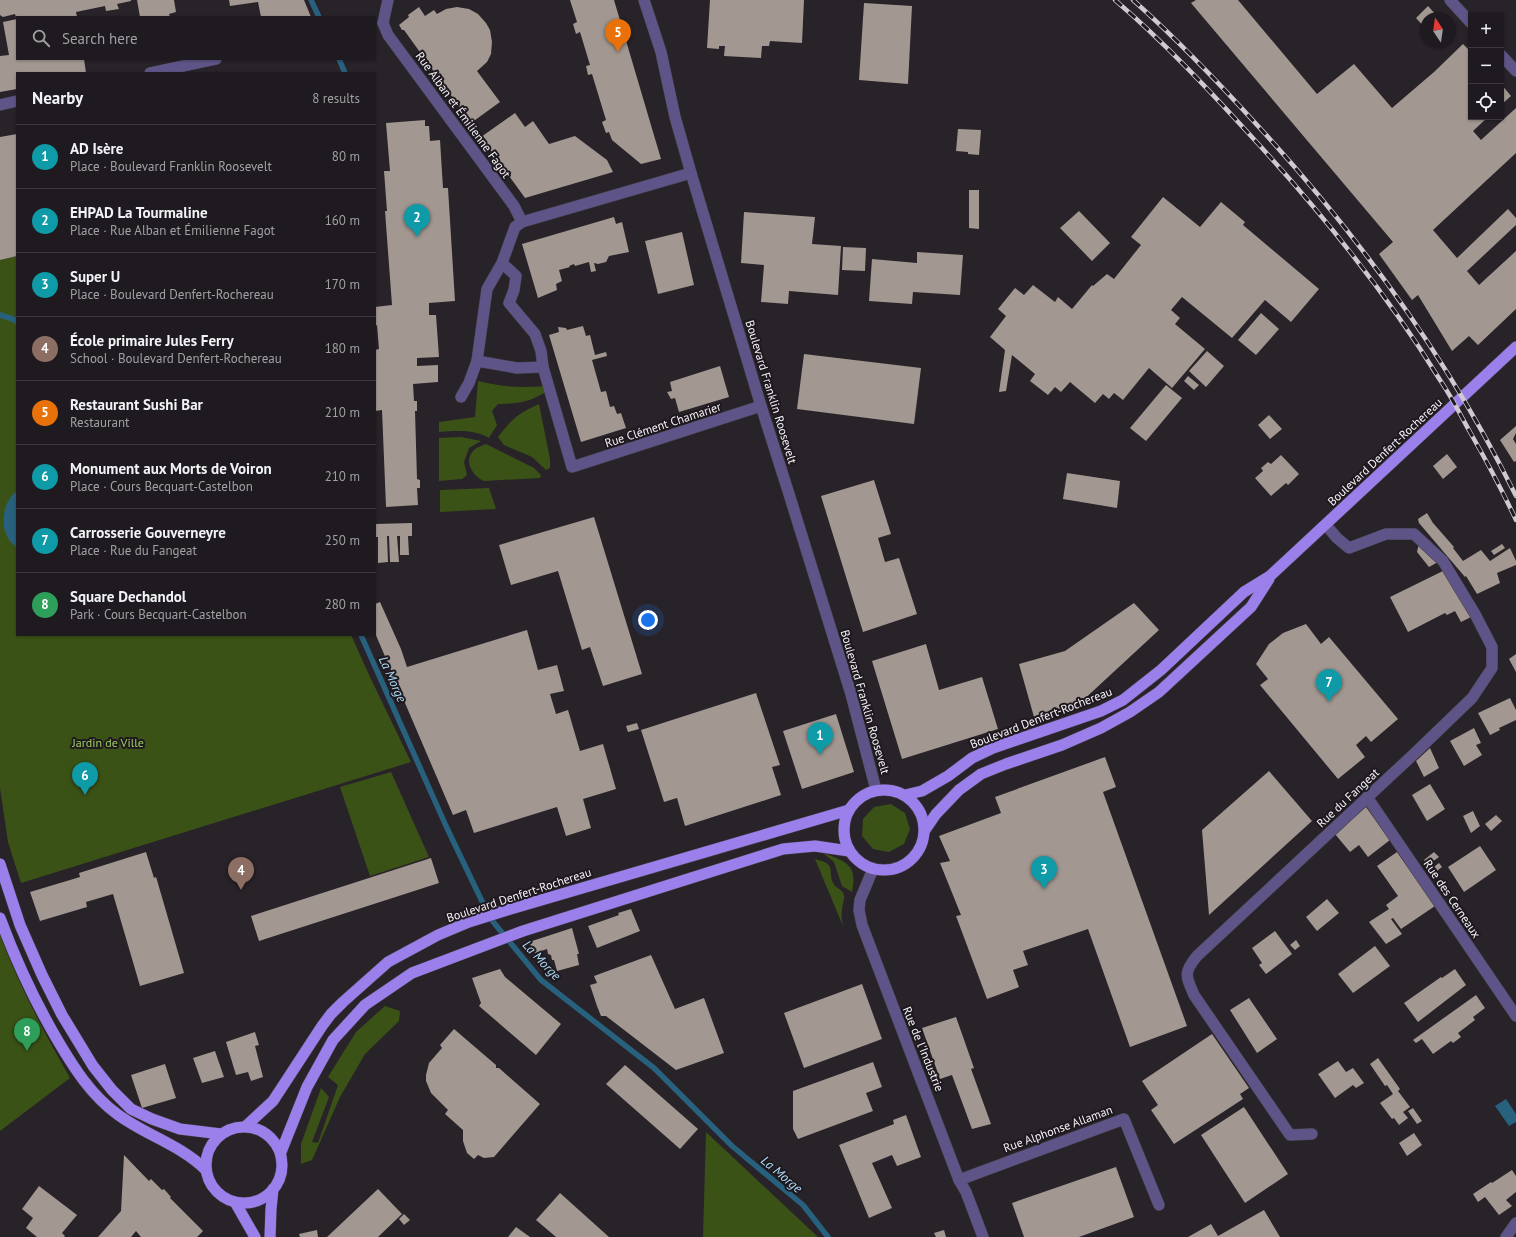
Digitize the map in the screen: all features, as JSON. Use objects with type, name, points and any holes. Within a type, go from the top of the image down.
[{"type":"main road","name":"Boulevard Denfert-Rochereau","points":[[905,795],[922,791],[948,776],[972,758],[993,748],[1101,711],[1123,700],[1161,670],[1244,592],[1270,576],[1516,347]]},
{"type":"main road","name":"Boulevard Denfert-Rochereau","points":[[925,830],[936,814],[959,790],[981,774],[1062,745],[1101,728],[1130,712],[1159,692],[1251,607],[1270,576]]},
{"type":"main road","name":"Boulevard Denfert-Rochereau","points":[[849,851],[844,837],[844,823],[849,810],[860,797],[876,790],[891,790],[905,795],[916,804],[923,816],[925,830],[921,848],[909,863],[892,870],[873,870]]},
{"type":"main road","name":"Boulevard Denfert-Rochereau","points":[[246,1126],[273,1101],[331,1014],[388,962],[438,935],[469,922],[504,911],[849,810]]},
{"type":"main road","points":[[281,1152],[307,1087],[333,1040],[365,1005],[412,972],[523,931],[783,849],[815,846],[849,851],[859,862],[873,870]]},
{"type":"main road","points":[[0,864],[20,925],[42,975],[62,1015],[92,1066],[112,1090],[131,1109],[152,1119],[180,1129],[221,1134]]},
{"type":"main road","points":[[0,918],[19,967],[46,1021],[76,1072],[92,1091],[116,1114],[143,1131],[178,1149],[199,1163],[206,1170]]},
{"type":"main road","points":[[246,1126],[261,1130],[273,1140],[281,1152],[283,1167],[279,1180],[274,1189],[264,1198],[253,1202],[234,1202],[221,1196],[211,1184],[206,1170],[206,1157],[212,1144],[221,1134],[233,1128],[246,1126]]},
{"type":"main road","points":[[270,1237],[271,1209],[274,1189]]},
{"type":"main road","points":[[234,1202],[255,1237]]},
{"type":"street","points":[[379,24],[388,0]]},
{"type":"street","name":"Boulevard Franklin Roosevelt","points":[[644,0],[661,52],[675,116],[691,173],[761,406],[790,494],[851,694],[876,790]]},
{"type":"street","points":[[1450,0],[1468,20]]},
{"type":"street","name":"Rue Alban et Émilienne Fagot","points":[[379,24],[514,206],[522,222]]},
{"type":"street","points":[[1504,58],[1516,71]]},
{"type":"street","points":[[155,72],[211,60]]},
{"type":"street","points":[[0,105],[16,101]]},
{"type":"street","points":[[462,397],[477,361],[487,289],[502,263],[515,227],[522,222],[691,173]]},
{"type":"street","points":[[477,361],[517,368],[544,367],[541,351],[535,334],[509,303],[514,290],[516,276],[502,263]]},
{"type":"street","name":"Rue Clément Chamarier","points":[[544,367],[572,467],[761,406]]},
{"type":"street","name":"Rue du Fangeat","points":[[1312,1134],[1290,1136],[1194,995],[1186,977],[1189,966],[1197,956],[1472,698],[1492,668],[1492,647],[1475,614],[1443,561],[1414,534],[1386,534],[1349,548],[1337,538],[1326,525]]},
{"type":"street","name":"Rue des Cerneaux","points":[[1367,797],[1516,1016]]},
{"type":"street","name":"Rue de l'Industrie","points":[[873,870],[860,900],[859,910],[862,925],[959,1180],[966,1192],[982,1237]]},
{"type":"street","name":"Rue Alphonse Allaman","points":[[959,1180],[1124,1119],[1159,1205]]},
{"type":"street","points":[[1506,1237],[1516,1223]]},
{"type":"green space","name":"Jardin de Ville","points":[[16,256],[16,636],[351,636],[411,762],[21,883],[8,842],[0,788],[0,260]]},
{"type":"green space","points":[[478,381],[496,385],[527,387],[545,386],[546,392],[523,402],[498,404],[492,411],[497,425],[489,438],[471,432],[439,432],[439,422],[475,417]]},
{"type":"green space","points":[[539,404],[550,459],[550,468],[546,470],[532,457],[504,445],[498,437],[516,417]]},
{"type":"green space","points":[[461,437],[481,441],[469,448],[464,462],[467,475],[462,479],[439,481],[439,438]]},
{"type":"green space","points":[[486,444],[534,468],[541,475],[540,478],[484,481],[480,479],[470,467],[469,458],[474,450]]},
{"type":"green space","points":[[489,488],[496,509],[440,512],[440,490]]},
{"type":"green space","points":[[391,772],[429,857],[370,876],[340,787]]},
{"type":"green space","points":[[891,804],[905,813],[910,829],[904,844],[889,852],[873,849],[862,836],[863,819],[874,807]]},
{"type":"green space","points":[[823,853],[844,862],[852,870],[852,892],[842,886],[834,862]]},
{"type":"green space","points":[[815,859],[823,861],[830,866],[832,881],[844,895],[842,908],[843,926]]},
{"type":"green space","points":[[0,935],[7,954],[32,1008],[70,1078],[0,1131]]},
{"type":"green space","points":[[385,1006],[400,1011],[399,1021],[365,1054],[340,1097],[312,1160],[301,1164],[301,1144],[321,1088],[329,1097],[312,1142],[318,1143],[338,1085],[328,1077],[356,1032]]},
{"type":"green space","points":[[706,1132],[818,1237],[703,1237]]},
{"type":"water","points":[[16,492],[16,547],[7,536],[4,524],[4,512]]},
{"type":"water","points":[[1506,1099],[1516,1114],[1516,1122],[1509,1126],[1495,1106]]},
{"type":"building","points":[[0,0],[131,0],[117,4],[119,9],[106,11],[105,6],[76,12],[77,16],[16,17],[15,14],[3,17],[0,15]]},
{"type":"building","points":[[137,0],[174,0],[176,12],[169,14],[170,16],[140,16]]},
{"type":"building","points":[[229,0],[304,0],[311,16],[261,16],[258,2],[230,6]]},
{"type":"building","points":[[570,0],[614,0],[661,159],[641,164],[612,140],[609,132],[606,133],[602,122],[606,120],[592,74],[588,75],[586,66],[590,65],[580,32],[576,34],[573,24],[577,22]]},
{"type":"building","points":[[710,0],[804,0],[802,43],[770,41],[769,46],[762,46],[761,58],[724,56],[725,46],[719,46],[719,49],[707,48]]},
{"type":"building","points":[[1196,0],[1238,0],[1317,94],[1354,64],[1392,108],[1434,72],[1463,44],[1468,49],[1468,120],[1485,120],[1473,131],[1481,140],[1516,108],[1516,153],[1433,230],[1457,258],[1508,209],[1516,218],[1516,225],[1467,271],[1479,285],[1516,251],[1516,309],[1478,345],[1469,336],[1452,351],[1418,295],[1412,300],[1379,254],[1393,242],[1191,3]]},
{"type":"building","points":[[864,3],[912,6],[908,84],[859,80]]},
{"type":"building","points":[[1428,6],[1434,12],[1422,12]]},
{"type":"building","points":[[419,7],[425,16],[434,10],[437,14],[446,9],[457,7],[469,9],[478,14],[490,30],[492,42],[491,54],[487,62],[477,71],[500,102],[471,123],[399,25],[409,17],[408,15]]},
{"type":"building","points":[[1420,14],[1420,22],[1416,18]]},
{"type":"building","points":[[16,19],[16,60],[84,60],[86,72],[16,72],[16,89],[0,92],[0,56],[9,55],[3,22]]},
{"type":"building","points":[[1504,88],[1511,96],[1504,102]]},
{"type":"building","points":[[515,113],[525,127],[533,121],[549,144],[575,136],[607,160],[613,172],[525,198],[481,137]]},
{"type":"building","points":[[425,120],[425,126],[429,126],[430,141],[440,140],[443,188],[448,188],[455,301],[429,303],[429,315],[436,315],[439,357],[417,358],[417,366],[438,365],[438,382],[413,384],[414,401],[417,401],[417,411],[415,411],[417,479],[420,480],[420,488],[417,488],[418,505],[386,507],[382,410],[376,411],[376,350],[379,349],[376,326],[376,307],[392,305],[385,211],[387,211],[384,171],[390,171],[386,123]]},
{"type":"building","points":[[958,129],[981,130],[979,155],[956,151]]},
{"type":"building","points":[[16,134],[16,256],[0,260],[0,137]]},
{"type":"building","points":[[969,190],[979,190],[979,229],[969,228]]},
{"type":"building","points":[[1163,197],[1200,227],[1221,202],[1245,222],[1243,225],[1319,289],[1291,322],[1265,300],[1232,338],[1182,297],[1171,310],[1180,318],[1175,324],[1205,349],[1172,388],[1149,368],[1123,400],[1114,393],[1109,399],[1103,394],[1095,403],[1070,382],[1061,392],[1055,387],[1048,395],[1030,381],[1035,374],[1012,355],[1006,391],[999,392],[1005,350],[990,337],[1006,316],[998,309],[1015,288],[1024,295],[1033,285],[1055,302],[1058,297],[1072,309],[1092,285],[1093,286],[1107,274],[1114,279],[1141,245],[1131,237]]},
{"type":"building","points":[[1079,211],[1110,243],[1092,261],[1060,228]]},
{"type":"building","points":[[744,212],[815,217],[812,244],[841,246],[838,295],[789,291],[788,304],[761,302],[764,265],[741,263]]},
{"type":"building","points":[[614,217],[616,224],[622,222],[629,252],[609,256],[606,262],[598,264],[594,263],[596,271],[591,272],[589,262],[575,266],[574,264],[569,266],[570,267],[559,270],[562,281],[556,284],[557,290],[538,298],[522,244]]},
{"type":"building","points":[[682,232],[694,285],[658,294],[645,241]]},
{"type":"building","points":[[843,247],[866,248],[865,271],[842,270]]},
{"type":"building","points":[[917,252],[963,255],[960,295],[913,292],[912,304],[869,301],[872,259],[917,263]]},
{"type":"building","points":[[1261,313],[1279,329],[1256,355],[1238,340]]},
{"type":"building","points":[[583,326],[586,336],[590,335],[595,355],[606,352],[607,356],[592,360],[601,392],[606,391],[610,407],[614,406],[617,414],[621,413],[626,428],[581,442],[549,335],[559,332],[558,327],[566,328],[567,330]]},
{"type":"building","points":[[1207,351],[1224,366],[1206,387],[1189,371]]},
{"type":"building","points":[[804,354],[921,368],[914,424],[797,409]]},
{"type":"building","points":[[720,366],[729,397],[679,412],[675,398],[671,399],[667,392],[672,391],[670,382]]},
{"type":"building","points":[[1188,376],[1199,385],[1194,390],[1184,381]]},
{"type":"building","points":[[1166,385],[1182,398],[1146,441],[1130,428]]},
{"type":"building","points":[[1269,415],[1282,429],[1270,439],[1258,425]]},
{"type":"building","points":[[1516,426],[1516,433],[1513,439],[1516,444],[1516,461],[1514,462],[1500,440]]},
{"type":"building","points":[[1447,454],[1457,467],[1443,479],[1433,466]]},
{"type":"building","points":[[1281,455],[1299,474],[1288,485],[1286,483],[1271,496],[1255,478],[1263,471],[1261,468],[1268,462],[1271,464]]},
{"type":"building","points":[[1067,473],[1120,481],[1117,508],[1063,499]]},
{"type":"building","points":[[874,480],[891,534],[878,538],[885,562],[899,558],[917,614],[863,632],[821,496]]},
{"type":"building","points":[[1427,513],[1463,561],[1481,550],[1490,561],[1510,548],[1516,561],[1516,565],[1497,573],[1500,583],[1477,594],[1466,576],[1465,577],[1419,523],[1418,519]]},
{"type":"building","points":[[594,517],[642,674],[603,686],[590,647],[582,650],[558,571],[511,585],[499,545]]},
{"type":"building","points":[[412,523],[412,536],[408,536],[409,555],[400,555],[400,536],[397,536],[399,562],[390,562],[389,536],[387,536],[388,562],[378,563],[378,537],[376,537],[376,524]]},
{"type":"building","points":[[1419,543],[1438,562],[1429,567],[1417,552]]},
{"type":"building","points":[[1502,544],[1505,548],[1494,555],[1491,551]]},
{"type":"building","points":[[1447,569],[1471,617],[1461,622],[1455,611],[1447,615],[1445,613],[1408,632],[1390,597]]},
{"type":"building","points":[[380,602],[401,649],[407,667],[527,630],[538,670],[557,665],[564,691],[550,694],[556,714],[568,710],[580,751],[603,744],[616,789],[583,799],[591,828],[566,836],[557,807],[474,833],[466,810],[453,815],[376,635],[376,604]]},
{"type":"building","points":[[1134,603],[1159,630],[1080,703],[1034,717],[1019,664],[1065,651]]},
{"type":"building","points":[[1306,624],[1321,644],[1329,637],[1398,719],[1371,742],[1366,736],[1356,745],[1365,757],[1338,779],[1260,685],[1268,679],[1256,664],[1269,644],[1283,633]]},
{"type":"building","points":[[926,644],[939,690],[982,677],[998,729],[902,759],[872,661]]},
{"type":"building","points":[[1516,654],[1516,672],[1509,659]]},
{"type":"building","points":[[756,693],[780,765],[772,767],[781,795],[685,826],[677,798],[664,802],[641,730]]},
{"type":"building","points":[[1510,698],[1516,710],[1516,720],[1499,728],[1500,730],[1490,735],[1478,713]]},
{"type":"building","points":[[836,714],[854,772],[802,789],[783,731]]},
{"type":"building","points":[[637,723],[639,729],[628,732],[626,726]]},
{"type":"building","points":[[1474,728],[1481,743],[1476,745],[1482,755],[1464,766],[1450,741]]},
{"type":"building","points":[[1430,748],[1439,768],[1424,777],[1416,761]]},
{"type":"building","points":[[1105,757],[1116,787],[1103,792],[1187,1026],[1130,1047],[1088,929],[1023,951],[1028,965],[1013,970],[1019,987],[987,999],[956,916],[961,915],[940,863],[950,861],[939,836],[1001,813],[995,797]]},
{"type":"building","points":[[1269,771],[1312,821],[1209,915],[1202,830]]},
{"type":"building","points":[[1430,784],[1445,809],[1427,821],[1412,795]]},
{"type":"building","points":[[1366,807],[1390,840],[1368,857],[1359,845],[1350,852],[1335,834]]},
{"type":"building","points":[[1473,811],[1480,826],[1471,833],[1463,816]]},
{"type":"building","points":[[1496,815],[1502,821],[1491,831],[1485,824]]},
{"type":"building","points":[[1480,846],[1496,870],[1464,892],[1448,867]]},
{"type":"building","points":[[146,852],[154,878],[156,877],[157,880],[184,973],[140,986],[113,894],[86,902],[87,907],[40,921],[30,892],[80,877],[79,873]]},
{"type":"building","points":[[1397,852],[1435,906],[1401,929],[1393,918],[1391,919],[1402,934],[1386,944],[1369,922],[1389,909],[1386,905],[1398,896],[1377,866]]},
{"type":"building","points":[[1434,852],[1439,857],[1428,865],[1424,860]]},
{"type":"building","points":[[431,858],[439,883],[259,941],[251,916]]},
{"type":"building","points":[[1439,863],[1442,867],[1433,874],[1430,870]]},
{"type":"building","points":[[1327,899],[1339,913],[1317,931],[1306,917]]},
{"type":"building","points":[[631,909],[640,931],[597,948],[588,926]]},
{"type":"building","points":[[572,928],[579,954],[577,954],[579,965],[557,971],[554,960],[552,960],[551,955],[548,954],[547,949],[535,953],[529,942]]},
{"type":"building","points":[[1275,931],[1292,954],[1266,974],[1259,965],[1262,963],[1252,948]]},
{"type":"building","points":[[1296,940],[1300,946],[1295,950],[1290,945]]},
{"type":"building","points":[[1375,946],[1390,966],[1353,993],[1338,974]]},
{"type":"building","points":[[651,955],[675,1009],[704,998],[724,1053],[676,1070],[606,1016],[601,1016],[590,985],[597,983],[594,976]]},
{"type":"building","points":[[500,969],[505,977],[561,1024],[536,1055],[479,1006],[481,1003],[472,978]]},
{"type":"building","points":[[1455,969],[1466,985],[1418,1022],[1404,1003]]},
{"type":"building","points":[[862,984],[882,1039],[804,1068],[784,1013]]},
{"type":"building","points":[[1476,995],[1485,1008],[1473,1017],[1475,1020],[1458,1033],[1461,1037],[1453,1043],[1451,1041],[1433,1054],[1422,1039],[1416,1043],[1413,1040]]},
{"type":"building","points":[[1249,998],[1277,1039],[1257,1053],[1230,1010]]},
{"type":"building","points":[[956,1017],[974,1068],[971,1069],[991,1124],[972,1129],[952,1075],[940,1079],[922,1028]]},
{"type":"building","points":[[454,1029],[496,1065],[496,1068],[499,1068],[540,1104],[494,1157],[484,1158],[478,1155],[474,1159],[467,1153],[463,1141],[463,1130],[445,1114],[448,1110],[431,1093],[426,1081],[429,1063],[442,1048],[440,1045]]},
{"type":"building","points":[[255,1032],[259,1045],[255,1046],[263,1077],[251,1081],[248,1072],[236,1075],[226,1042]]},
{"type":"building","points":[[1212,1034],[1249,1088],[1240,1094],[1243,1099],[1174,1144],[1151,1110],[1158,1105],[1142,1081]]},
{"type":"building","points":[[215,1051],[224,1077],[202,1083],[193,1058]]},
{"type":"building","points":[[1378,1058],[1400,1089],[1398,1091],[1410,1107],[1403,1112],[1408,1118],[1399,1125],[1394,1118],[1392,1119],[1380,1103],[1393,1094],[1387,1085],[1385,1086],[1370,1064]]},
{"type":"building","points":[[1338,1061],[1346,1072],[1353,1068],[1364,1083],[1356,1088],[1353,1085],[1335,1098],[1318,1074]]},
{"type":"building","points":[[873,1062],[882,1087],[866,1093],[873,1111],[798,1139],[793,1129],[793,1091]]},
{"type":"building","points":[[165,1064],[176,1098],[142,1108],[131,1075]]},
{"type":"building","points":[[625,1065],[698,1129],[680,1149],[606,1084]]},
{"type":"building","points":[[1244,1107],[1288,1174],[1245,1203],[1201,1135]]},
{"type":"building","points":[[1413,1108],[1422,1121],[1417,1124],[1408,1111]]},
{"type":"building","points":[[906,1115],[921,1157],[897,1166],[892,1155],[872,1163],[892,1208],[869,1218],[839,1145],[894,1124],[893,1120]]},
{"type":"building","points":[[1414,1133],[1422,1145],[1407,1156],[1399,1143]]},
{"type":"building","points":[[124,1155],[149,1181],[151,1179],[162,1190],[164,1189],[171,1197],[170,1198],[203,1231],[197,1237],[141,1237],[136,1231],[131,1237],[98,1237],[121,1211]]},
{"type":"building","points":[[1116,1167],[1134,1217],[1079,1237],[1024,1237],[1012,1203]]},
{"type":"building","points":[[1512,1170],[1516,1176],[1516,1192],[1506,1200],[1512,1206],[1499,1215],[1485,1197],[1478,1202],[1473,1194]]},
{"type":"building","points":[[39,1186],[77,1215],[62,1233],[65,1236],[64,1237],[37,1237],[26,1228],[33,1218],[22,1209]]},
{"type":"building","points":[[378,1189],[402,1214],[378,1237],[327,1237]]},
{"type":"building","points":[[560,1193],[609,1237],[556,1237],[536,1220]]},
{"type":"building","points":[[1264,1210],[1280,1237],[1188,1237],[1211,1224],[1218,1236]]},
{"type":"building","points":[[404,1214],[410,1220],[404,1225],[399,1219]]},
{"type":"building","points":[[516,1227],[530,1237],[508,1237]]},
{"type":"building","points":[[317,1230],[318,1237],[300,1237],[299,1234]]},
{"type":"building","points":[[944,1230],[946,1237],[936,1237],[934,1233]]},
{"type":"waterway","name":"La Morge","points":[[311,0],[319,16]]},
{"type":"waterway","name":"La Morge","points":[[339,60],[345,72]]},
{"type":"waterway","points":[[0,315],[16,321]]},
{"type":"waterway","name":"La Morge","points":[[361,636],[446,826],[490,918],[541,980],[654,1068],[732,1146],[803,1205],[828,1237]]},
{"type":"railway","points":[[1115,0],[1168,49],[1218,101],[1277,165],[1352,254],[1398,315],[1448,392],[1488,464],[1516,520]]},
{"type":"railway","points":[[1133,0],[1228,93],[1296,168],[1367,256],[1432,348],[1462,396],[1516,496]]},
{"type":"place","name":"Restaurant Sushi Bar","points":[[618,52]]},
{"type":"place","name":"EHPAD La Tourmaline","points":[[417,237]]},
{"type":"place","name":"Carrosserie Gouverneyre","points":[[1329,702]]},
{"type":"place","name":"AD Isère","points":[[820,755]]},
{"type":"place","name":"Monument aux Morts de Voiron","points":[[85,795]]},
{"type":"place","name":"Super U","points":[[1044,889]]},
{"type":"place","name":"École primaire Jules Ferry","points":[[241,890]]},
{"type":"place","name":"Square Dechandol","points":[[27,1051]]}]
